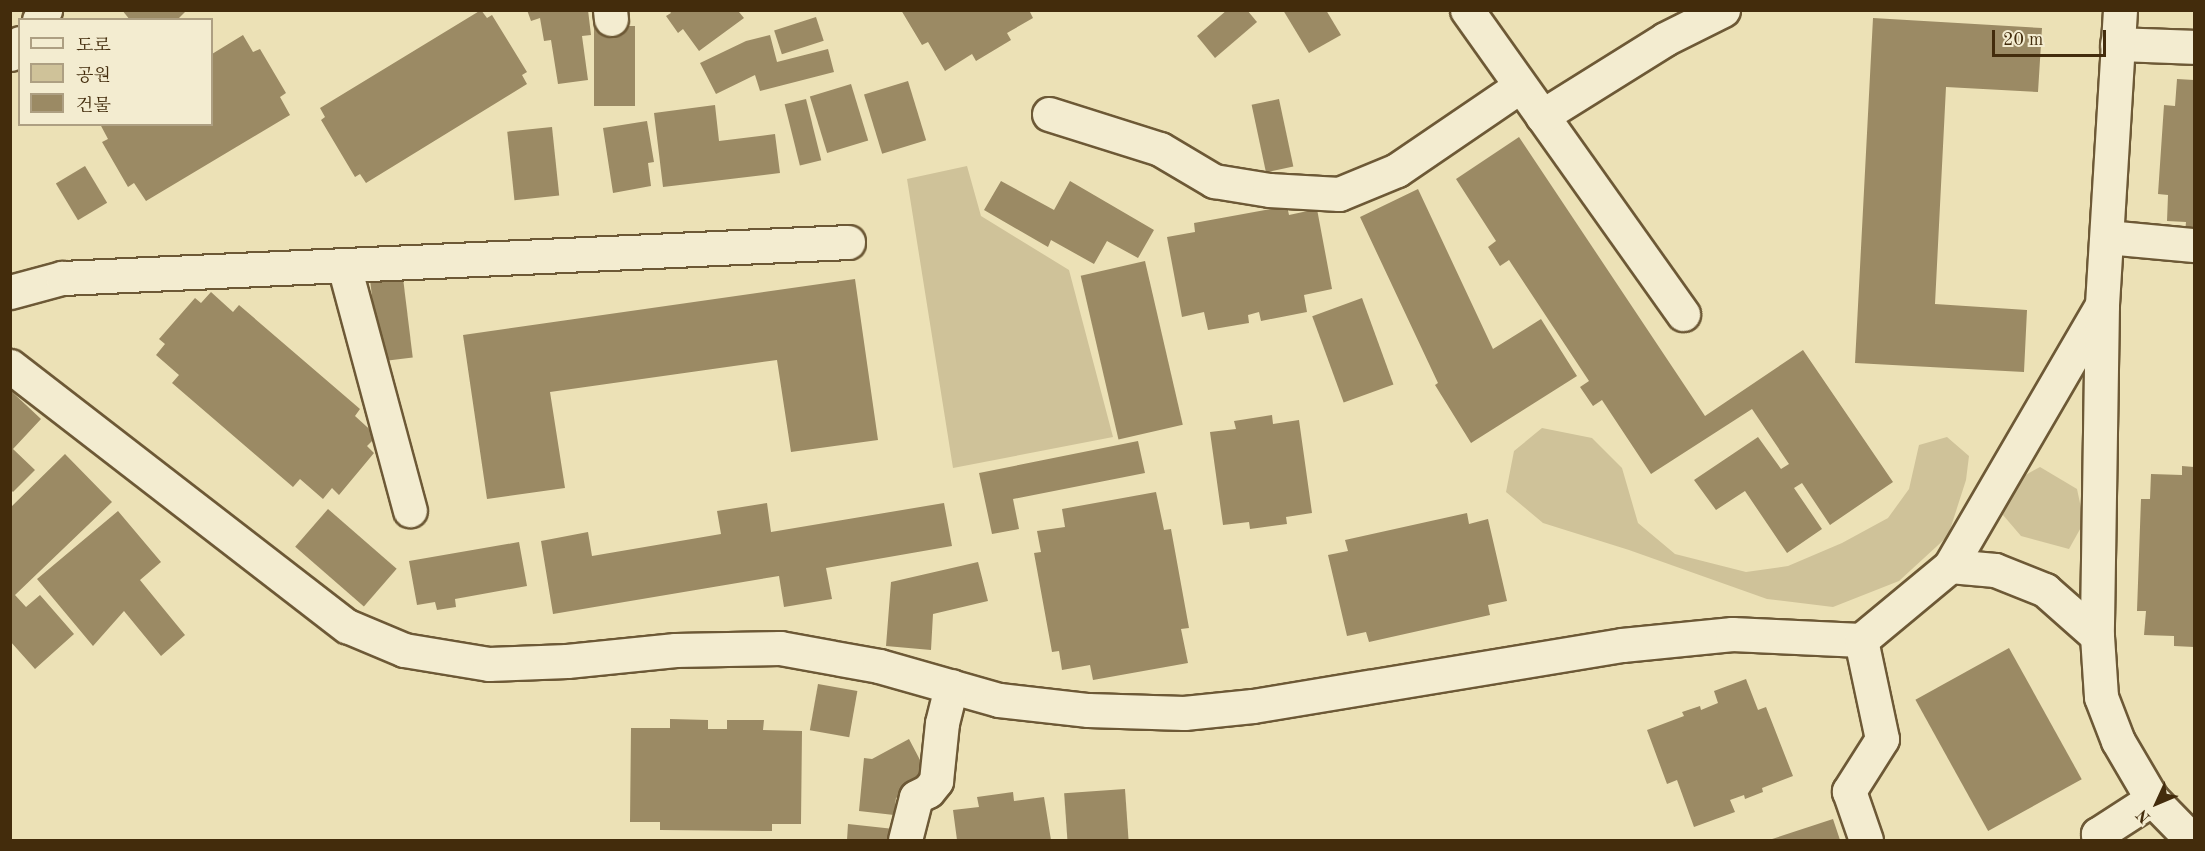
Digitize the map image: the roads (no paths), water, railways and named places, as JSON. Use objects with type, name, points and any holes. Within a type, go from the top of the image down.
[{"type":"street","points":[[1467,10],[1683,314]]},
{"type":"street","points":[[1542,116],[1665,39],[1723,10]]},
{"type":"street","points":[[2120,10],[2102,305],[2097,636],[2101,697],[2118,741],[2152,799],[2192,840]]},
{"type":"street","points":[[2117,44],[2194,47]]},
{"type":"street","points":[[1049,114],[1160,149],[1214,181],[1269,190],[1339,194],[1397,170],[1520,86]]},
{"type":"street","points":[[2107,237],[2194,245]]},
{"type":"street","points":[[10,292],[62,278],[848,242]]},
{"type":"street","points":[[344,266],[410,510]]},
{"type":"street","points":[[10,366],[347,626],[404,650],[489,664],[567,661],[675,651],[780,648],[879,666],[999,700],[1088,710],[1184,713],[1253,706],[1622,645],[1732,634],[1861,640],[1950,566],[2102,305]]},
{"type":"street","points":[[1950,566],[1995,570],[2044,590],[2097,636]]},
{"type":"street","points":[[1861,640],[1882,739],[1849,791],[1866,840]]},
{"type":"street","points":[[905,840],[916,797],[928,791],[936,781],[942,723],[951,686]]},
{"type":"street","points":[[2103,840],[2098,834],[2152,799]]}]
